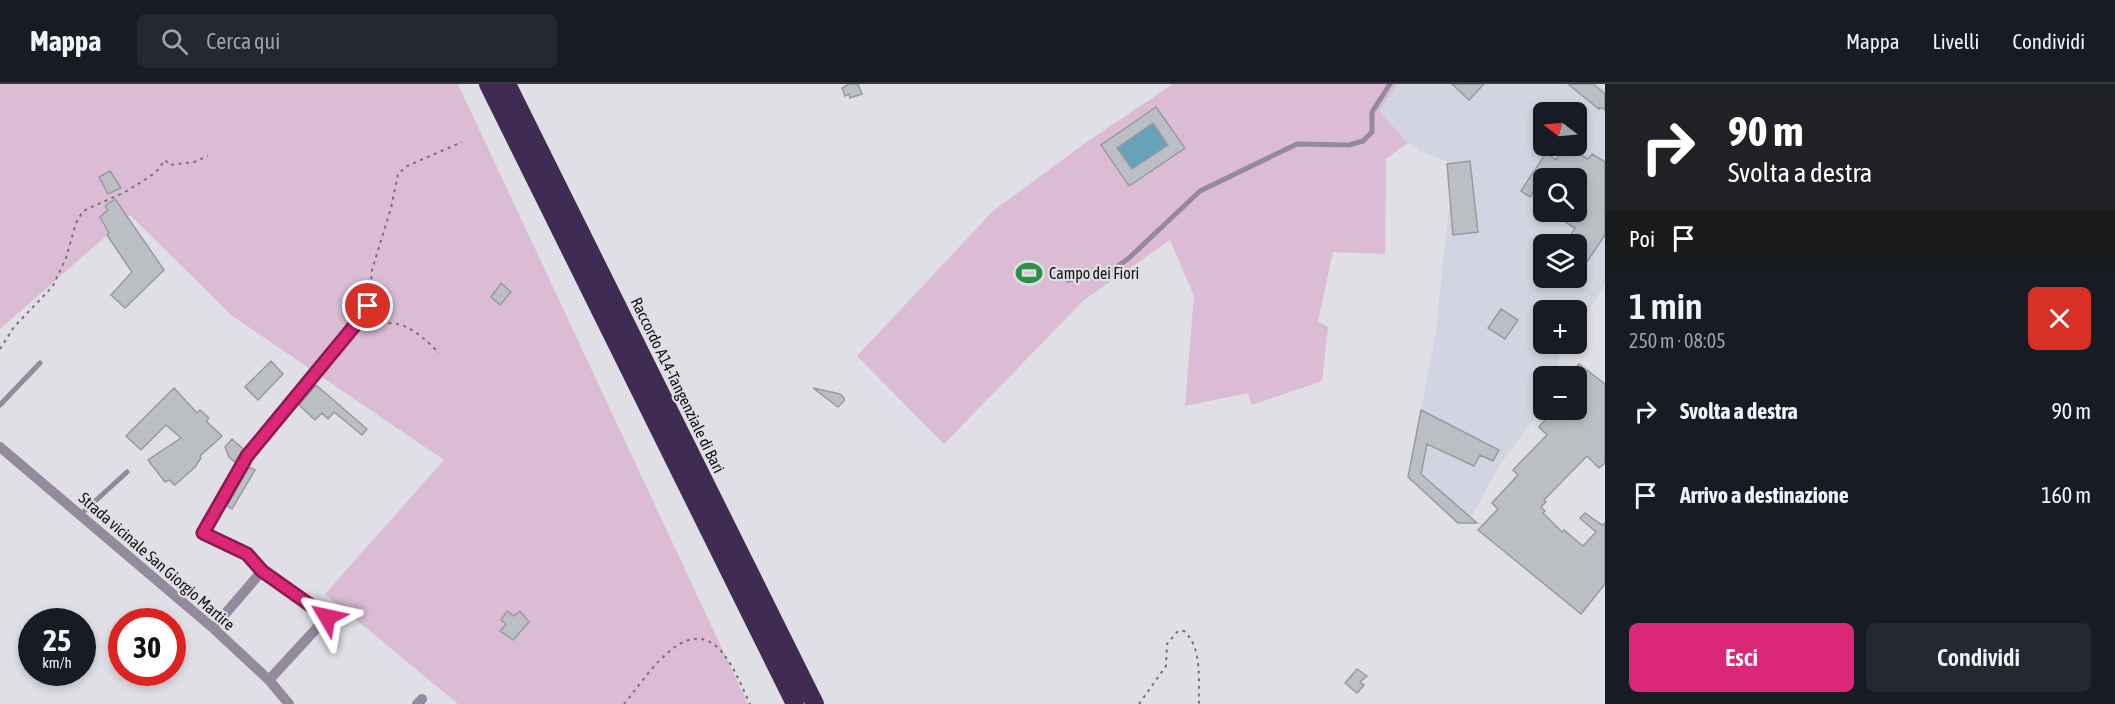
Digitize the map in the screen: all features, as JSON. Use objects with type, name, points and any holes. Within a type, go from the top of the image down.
[{"type":"highway","points":[[488,84],[795,704]]},
{"type":"highway","name":"Raccordo A14-Tangenziale di Bari","points":[[507,84],[815,704]]},
{"type":"street","points":[[269,680],[327,617],[262,571],[239,549],[203,533],[247,456],[367,310]]},
{"type":"street","name":"Strada vicinale San Giorgio Martire","points":[[0,447],[213,628],[269,680],[289,704]]},
{"type":"street","points":[[213,628],[262,571]]},
{"type":"lane","points":[[1068,280],[1114,269],[1135,253],[1200,191],[1297,144],[1349,145],[1363,141],[1372,132],[1372,112],[1390,84]]},
{"type":"lane","points":[[0,405],[40,363]]},
{"type":"lane","points":[[80,515],[127,472]]},
{"type":"path","points":[[439,353],[424,339],[402,326],[385,325],[367,310],[372,270],[391,207],[398,174],[407,166],[462,142]]},
{"type":"path","points":[[0,349],[14,327],[53,286],[66,258],[76,223],[82,212],[125,192],[146,179],[156,172],[165,159],[170,165],[177,165],[207,156]]},
{"type":"path","points":[[1139,704],[1166,666],[1167,644],[1178,631],[1184,631],[1189,635],[1196,655],[1198,704]]},
{"type":"path","points":[[624,704],[666,654],[679,643],[694,638],[707,641],[721,650],[750,704]]},
{"type":"shaded area","points":[[0,84],[458,84],[748,704],[458,704],[325,594],[444,460],[231,315],[130,215],[0,329]]},
{"type":"shaded area","name":"Campo dei Fiori","points":[[1173,84],[1397,84],[1379,111],[1408,143],[1386,159],[1385,254],[1333,252],[1318,321],[1328,327],[1322,381],[1252,405],[1248,393],[1185,406],[1194,296],[1170,240],[1084,300],[944,444],[857,356],[993,211],[1088,141]]},
{"type":"shaded area","points":[[1397,84],[1598,84],[1605,89],[1605,284],[1587,314],[1587,300],[1533,300],[1533,354],[1561,354],[1558,366],[1533,366],[1534,420],[1500,464],[1470,520],[1465,523],[1458,523],[1408,477],[1435,338],[1450,199],[1447,161],[1417,150],[1418,147],[1408,143],[1379,111],[1380,106]]},
{"type":"water","points":[[1153,123],[1168,145],[1132,169],[1117,148]]},
{"type":"building","points":[[849,84],[858,84],[862,94],[850,98],[849,94],[845,96],[842,88]]},
{"type":"building","points":[[1452,84],[1484,84],[1469,100]]},
{"type":"building","points":[[1568,84],[1593,84],[1605,94],[1605,110],[1600,107],[1599,109]]},
{"type":"building","points":[[1156,107],[1185,148],[1129,186],[1101,145]],"holes":[[[1153,123],[1168,145],[1132,169],[1117,148]]]},
{"type":"building","points":[[1592,154],[1605,162],[1605,235],[1587,262],[1587,234],[1571,234],[1575,228],[1565,222],[1587,222],[1587,168],[1536,168],[1544,156],[1550,156],[1556,160],[1559,156],[1583,156],[1588,159]]},
{"type":"building","points":[[1470,161],[1478,232],[1453,235],[1447,164]]},
{"type":"building","points":[[110,171],[121,188],[108,194],[99,177]]},
{"type":"building","points":[[1533,173],[1533,192],[1530,197],[1521,191]]},
{"type":"building","points":[[115,199],[164,270],[125,308],[111,295],[132,272],[107,235],[109,233],[100,217],[108,210],[105,206]]},
{"type":"building","points":[[501,283],[511,292],[500,305],[491,297]]},
{"type":"building","points":[[1501,309],[1518,320],[1505,339],[1488,328]]},
{"type":"building","points":[[271,361],[283,374],[258,400],[245,387]]},
{"type":"building","points":[[1587,370],[1605,384],[1605,463],[1599,468],[1587,456],[1544,500],[1546,502],[1541,507],[1545,511],[1543,513],[1562,532],[1564,530],[1583,546],[1596,532],[1580,518],[1585,513],[1602,525],[1605,523],[1605,584],[1581,614],[1478,530],[1498,509],[1492,503],[1518,475],[1513,470],[1547,435],[1539,427],[1545,420],[1587,420]]},
{"type":"building","points":[[316,385],[367,429],[362,435],[334,412],[328,419],[322,413],[315,420],[299,405]]},
{"type":"building","points":[[174,388],[197,413],[200,410],[209,418],[206,421],[222,436],[200,456],[195,467],[175,485],[169,480],[165,482],[148,460],[181,438],[166,425],[141,450],[126,436]]},
{"type":"building","points":[[813,388],[840,394],[844,401],[838,407]]},
{"type":"building","points":[[1421,410],[1499,450],[1493,461],[1480,455],[1474,466],[1427,444],[1421,474],[1477,523],[1458,523],[1408,477]]},
{"type":"building","points":[[232,439],[243,449],[235,462],[229,457],[225,447]]},
{"type":"building","points":[[249,467],[255,470],[232,509],[227,506]]},
{"type":"building","points":[[507,611],[514,616],[520,611],[529,622],[513,640],[500,631],[506,624],[501,620]]},
{"type":"building","points":[[1357,669],[1367,676],[1360,682],[1364,685],[1357,693],[1345,683]]},
{"type":"place","name":"Campo dei Fiori","points":[[1029,273]]},
{"type":"route","points":[[327,617],[262,571],[247,554],[203,533],[216,506],[247,456],[365,313],[368,306]]}]
